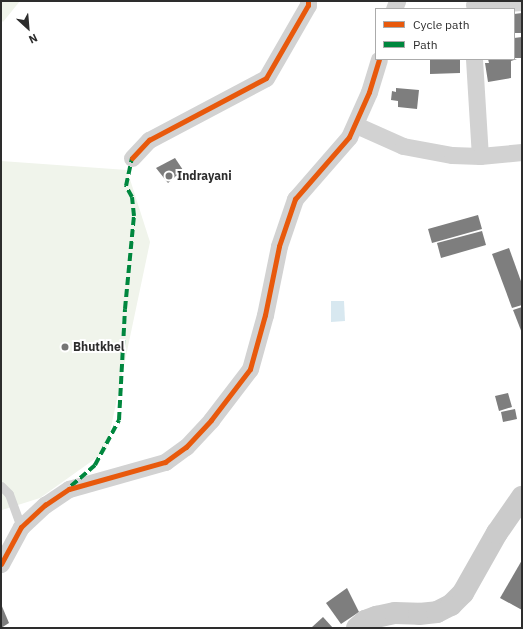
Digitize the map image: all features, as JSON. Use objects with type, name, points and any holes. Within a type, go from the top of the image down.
[{"type":"street","points":[[132,158],[149,140],[266,78],[308,6],[308,1]]},
{"type":"street","points":[[473,5],[522,2]]},
{"type":"street","points":[[1,564],[21,527],[45,505],[69,489],[165,462],[186,447],[211,420],[250,369],[265,315],[279,246],[295,199],[349,137],[356,125],[369,92],[379,60]]},
{"type":"street","points":[[474,60],[480,156]]},
{"type":"street","points":[[356,125],[403,146],[452,155],[480,156],[522,152]]},
{"type":"street","points":[[357,628],[376,617],[395,613],[419,614],[437,612],[451,605],[463,593],[497,533],[522,497]]},
{"type":"lane","points":[[1,486],[9,494],[21,527]]},
{"type":"shaded area","points":[[1,1],[20,1],[3,22],[1,20]]},
{"type":"shaded area","name":"Bhutkhel","points":[[1,161],[127,170],[150,242],[106,451],[40,498],[2,510]]},
{"type":"shaded area","points":[[331,301],[344,301],[345,321],[331,322]]},
{"type":"building","points":[[522,13],[522,33],[515,33],[515,14]]},
{"type":"building","points":[[522,37],[522,58],[515,58],[515,38]]},
{"type":"building","points":[[430,60],[460,60],[460,73],[430,74]]},
{"type":"building","points":[[488,60],[514,60],[511,61],[511,78],[488,82],[485,63],[489,63]]},
{"type":"building","points":[[396,88],[419,90],[417,109],[398,107],[398,101],[391,100],[392,91],[396,92]]},
{"type":"building","name":"Indrayani","points":[[175,158],[183,170],[168,183],[156,168]]},
{"type":"building","points":[[478,215],[482,229],[432,243],[428,229]]},
{"type":"building","points":[[482,231],[486,245],[441,258],[437,243]]},
{"type":"building","points":[[509,248],[522,284],[522,305],[512,308],[492,254]]},
{"type":"building","points":[[522,307],[522,333],[513,310]]},
{"type":"building","points":[[508,393],[512,407],[499,411],[495,396]]},
{"type":"building","points":[[515,409],[517,419],[503,422],[501,412]]},
{"type":"building","points":[[522,560],[522,610],[500,598]]},
{"type":"building","points":[[347,588],[359,612],[341,624],[326,603]]},
{"type":"building","points":[[1,604],[9,623],[1,628]]},
{"type":"building","points":[[323,617],[333,628],[311,628]]},
{"type":"marked path","points":[[71,486],[95,465],[119,420],[125,309],[134,216],[132,197],[126,186],[132,158]]},
{"type":"cycle path","points":[[132,158],[149,140],[266,78],[308,5],[308,1]]},
{"type":"cycle path","points":[[1,564],[21,527],[45,505],[69,489],[165,462],[186,447],[211,420],[250,369],[265,315],[279,246],[295,199],[349,137],[369,92],[379,60]]},
{"type":"place","name":"Indrayani","points":[[169,176]]},
{"type":"place","name":"Bhutkhel","points":[[65,347]]}]
